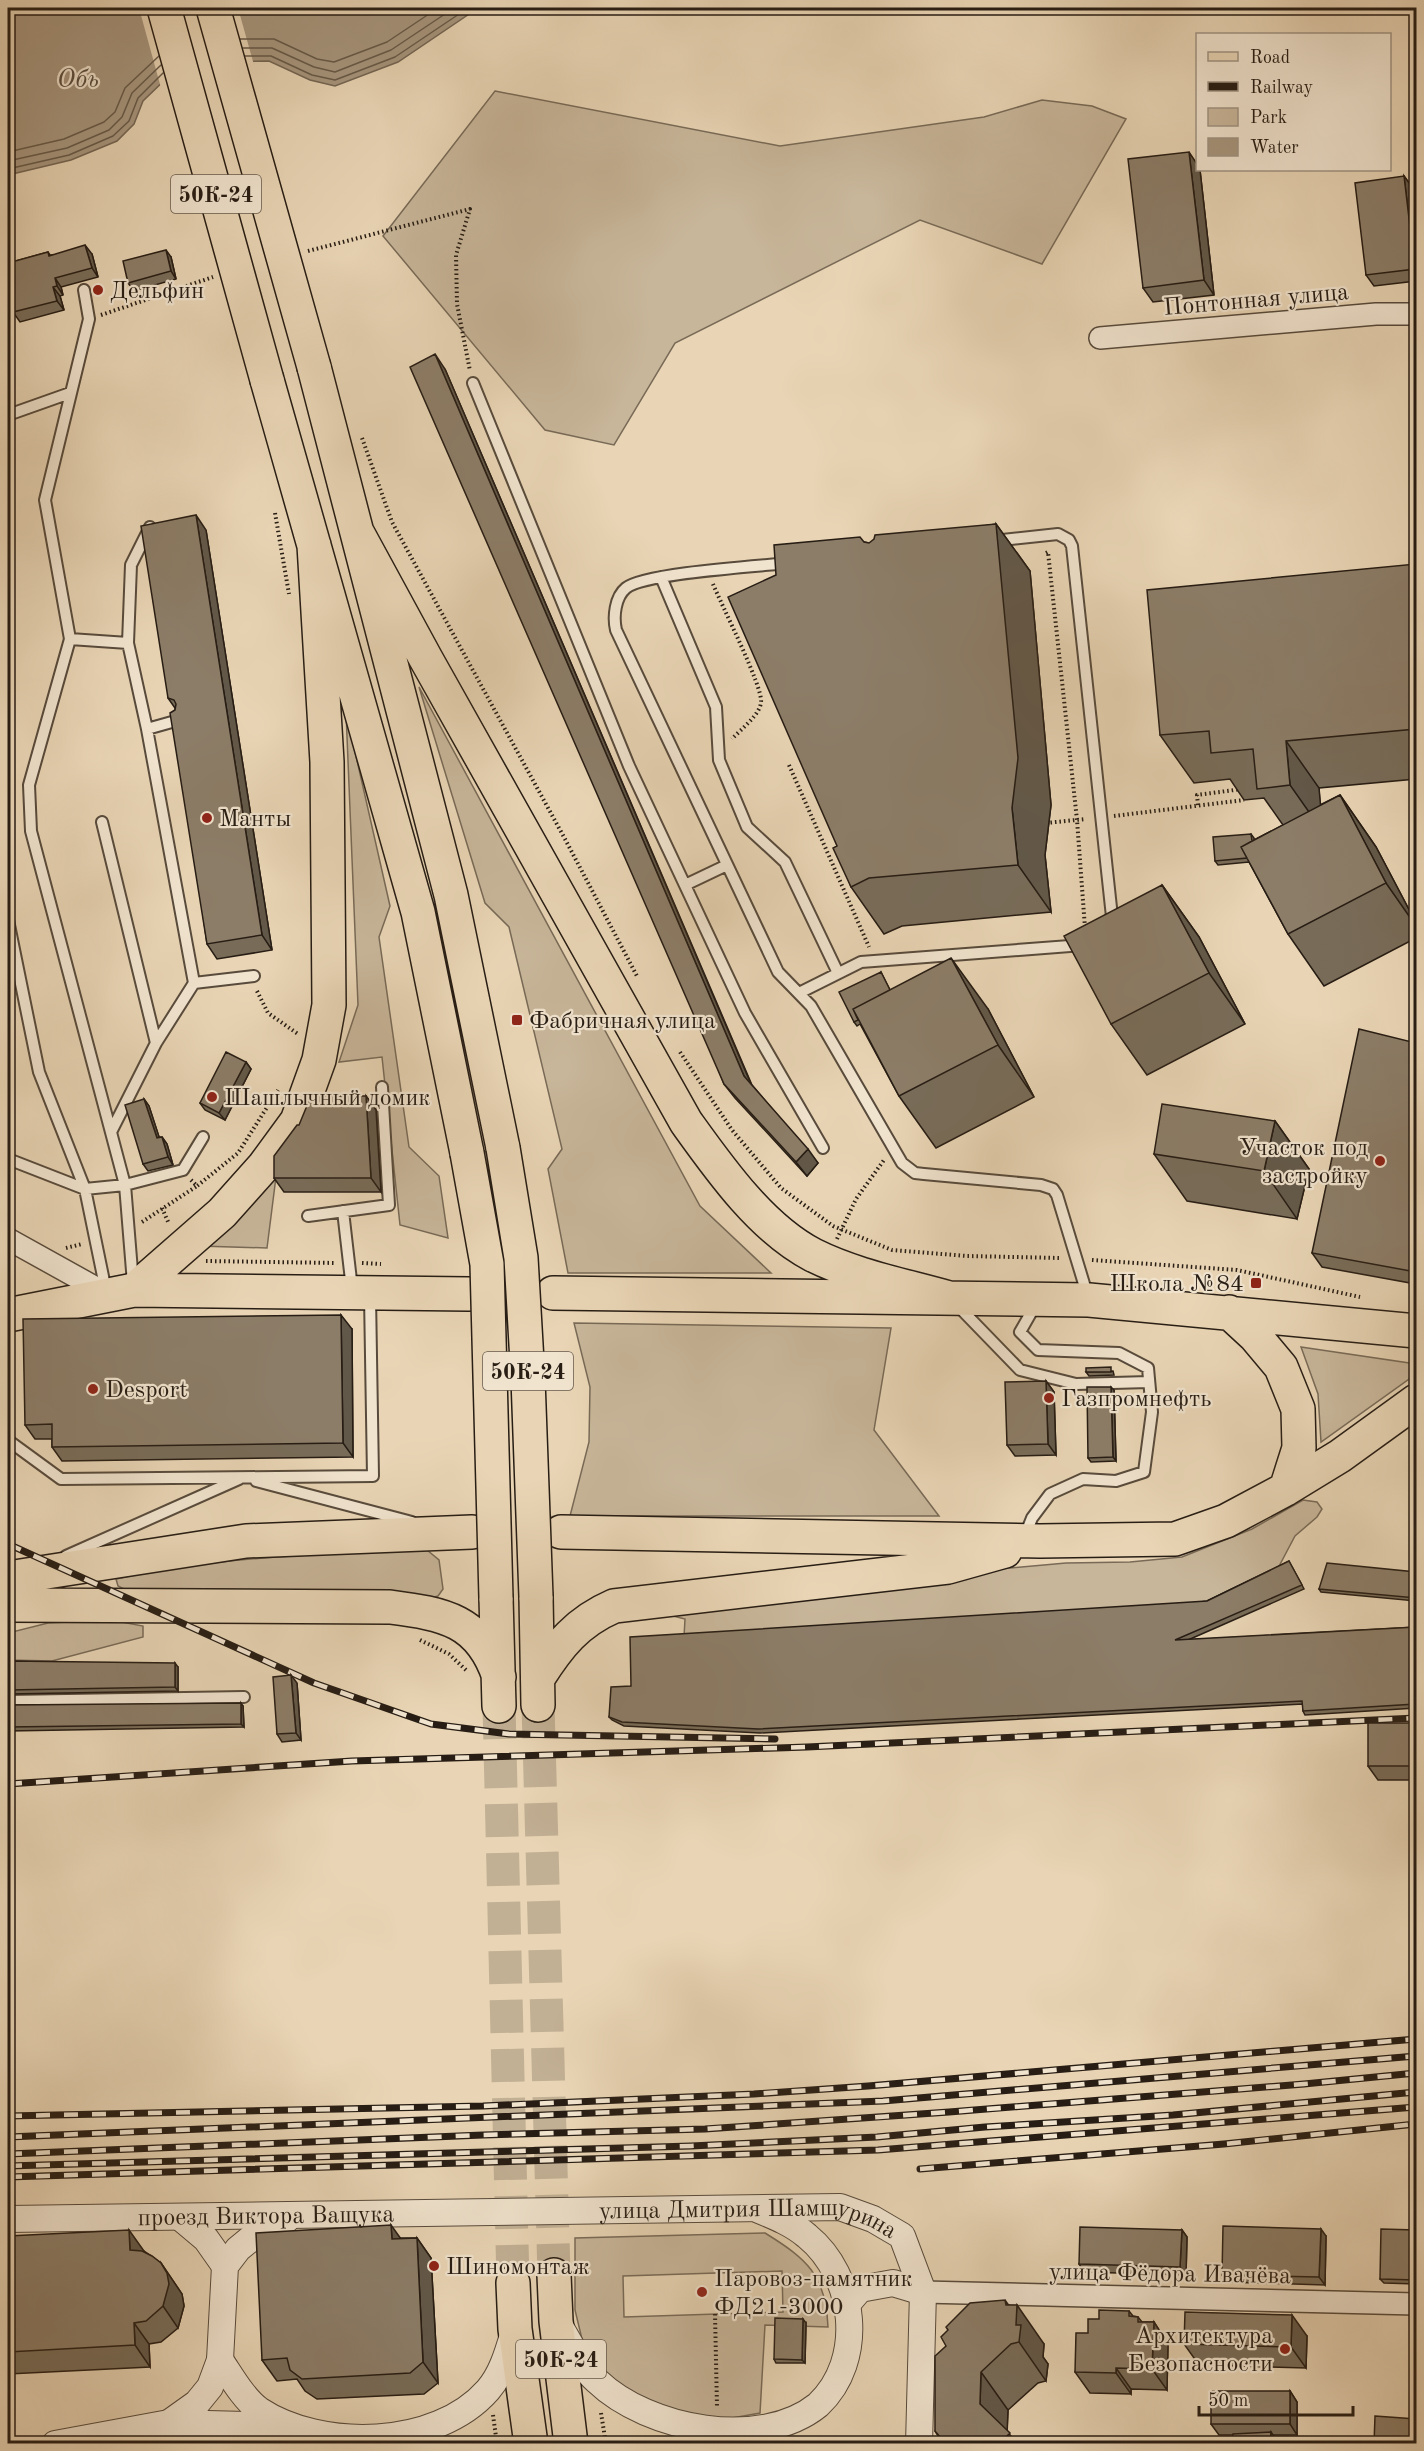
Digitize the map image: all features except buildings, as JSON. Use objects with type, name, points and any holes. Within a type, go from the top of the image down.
[{"type":"main road","name":"50К-24","points":[[12,1587],[434,1612],[451,1619],[478,1639],[488,1651],[499,1692],[487,1264],[467,1153],[418,912],[164,8]]},
{"type":"main road","name":"50К-24","points":[[213,8],[314,367],[451,895],[503,1148],[521,1258],[528,1379],[538,1691],[557,1650],[582,1623],[614,1606],[948,1567],[1031,1541]]},
{"type":"main road","points":[[358,534],[431,670],[686,1122],[728,1181],[782,1234],[811,1254],[847,1270],[949,1298]]},
{"type":"main road","points":[[120,1292],[222,1213],[264,1166],[297,1121],[319,1060],[329,1005],[327,762],[314,545]]},
{"type":"main road","points":[[8,1315],[120,1292],[469,1294]]},
{"type":"main road","points":[[553,1293],[1089,1300],[1416,1331]]},
{"type":"main road","points":[[1229,1312],[1255,1336],[1281,1368],[1298,1409],[1299,1449],[1286,1489]]},
{"type":"main road","points":[[561,1532],[1031,1541],[1175,1539],[1226,1521],[1286,1489],[1340,1456],[1416,1401]]},
{"type":"main road","points":[[12,1587],[246,1541],[463,1532]]},
{"type":"main road","name":"50К-24","points":[[554,2275],[556,2321],[571,2444]]},
{"type":"main road","name":"50К-24","points":[[513,2283],[515,2329],[531,2444]]},
{"type":"street","name":"Понтонная улица","points":[[1100,338],[1376,314],[1416,314]]},
{"type":"street","points":[[8,1239],[120,1292]]},
{"type":"street","points":[[556,2321],[596,2381],[630,2406],[673,2425],[717,2433],[755,2432],[793,2423],[818,2406],[842,2373],[848,2354],[848,2303],[836,2272],[815,2244],[790,2224],[754,2207]]},
{"type":"street","name":"улица Дмитрия Шамшурина","points":[[525,2211],[840,2207],[873,2219],[902,2236],[922,2292],[919,2444]]},
{"type":"street","name":"проезд Виктора Ващука","points":[[8,2219],[525,2211]]},
{"type":"street","points":[[169,2423],[197,2403],[210,2387],[220,2360],[225,2266],[238,2249],[255,2235],[295,2216]]},
{"type":"street","points":[[181,2218],[206,2239],[225,2266]]},
{"type":"street","points":[[848,2303],[860,2289],[893,2283],[922,2292]]},
{"type":"street","name":"улица Фёдора Ивачёва","points":[[922,2292],[1416,2304]]},
{"type":"street","points":[[55,2444],[169,2423],[285,2426],[319,2435],[356,2440],[418,2433],[443,2424],[466,2411],[489,2389],[505,2362],[515,2329]]},
{"type":"street","points":[[220,2360],[240,2389],[258,2409],[285,2426]]},
{"type":"lane","points":[[84,290],[89,319],[45,500],[70,639],[29,785],[31,831],[125,1185],[120,1292]]},
{"type":"lane","points":[[473,383],[628,766],[745,1013],[823,1148]]},
{"type":"lane","points":[[8,415],[70,393]]},
{"type":"lane","points":[[111,1132],[156,1043],[194,982],[129,643],[131,565],[150,526]]},
{"type":"lane","points":[[978,542],[1058,534],[1070,540],[1102,818],[1113,940]]},
{"type":"lane","points":[[803,562],[661,577],[634,583],[625,589],[615,608],[613,620],[616,630],[778,972],[811,1006],[902,1163],[915,1173],[1041,1185],[1053,1189],[1058,1195],[1089,1300]]},
{"type":"lane","points":[[661,577],[716,707],[720,762],[748,831],[785,862],[838,973]]},
{"type":"lane","points":[[70,639],[129,643]]},
{"type":"lane","points":[[147,729],[179,720]]},
{"type":"lane","points":[[102,822],[156,1043]]},
{"type":"lane","points":[[685,885],[728,865]]},
{"type":"lane","points":[[8,920],[39,1072],[85,1190],[120,1292]]},
{"type":"lane","points":[[799,993],[857,963],[1098,944]]},
{"type":"lane","points":[[194,982],[255,976]]},
{"type":"lane","points":[[308,1216],[389,1205],[382,1087]]},
{"type":"lane","points":[[8,1159],[85,1190],[125,1185],[183,1170],[203,1137]]},
{"type":"lane","points":[[9,1441],[61,1479],[373,1476],[361,1293],[343,1211]]},
{"type":"lane","points":[[949,1298],[1020,1370],[1076,1384],[1149,1382]]},
{"type":"lane","points":[[1031,1541],[1032,1518],[1050,1494],[1083,1479],[1116,1480],[1144,1472],[1152,1412],[1148,1368],[1119,1353],[1038,1350],[1020,1332],[1040,1299]]},
{"type":"lane","points":[[12,1587],[242,1477],[463,1532]]},
{"type":"lane","points":[[8,1701],[243,1697]]},
{"type":"path","points":[[306,251],[470,209],[456,255],[457,304],[473,383]]},
{"type":"path","points":[[89,319],[214,277]]},
{"type":"path","points":[[275,511],[290,603]]},
{"type":"path","points":[[1037,554],[1048,552],[1077,820],[1085,931]]},
{"type":"path","points":[[708,572],[754,678],[761,702],[754,716],[719,752]]},
{"type":"path","points":[[789,765],[875,961]]},
{"type":"path","points":[[1198,805],[1197,795],[1243,789]]},
{"type":"path","points":[[1038,824],[1244,800]]},
{"type":"path","points":[[256,989],[268,1013],[299,1034]]},
{"type":"path","points":[[295,1044],[301,1023]]},
{"type":"path","points":[[183,1170],[196,1186],[237,1153],[277,1092],[280,1083]]},
{"type":"path","points":[[841,1229],[856,1199],[893,1148]]},
{"type":"path","points":[[716,2314],[717,2433]]},
{"type":"green space","points":[[495,91],[780,146],[984,117],[1042,100],[1092,106],[1126,119],[1042,264],[920,220],[675,343],[614,445],[545,430],[383,236]]},
{"type":"green space","points":[[419,687],[700,1206],[771,1273],[568,1273],[548,1169],[562,1149],[509,927],[485,903]]},
{"type":"green space","points":[[346,712],[390,906],[379,937],[409,1147],[439,1176],[448,1238],[400,1225],[382,1057],[339,1062],[358,1005]]},
{"type":"green space","points":[[277,1169],[267,1248],[200,1246]]},
{"type":"green space","points":[[574,1323],[891,1328],[874,1430],[939,1516],[570,1516],[589,1442],[590,1387]]},
{"type":"green space","points":[[1301,1347],[1416,1364],[1416,1374],[1321,1442],[1318,1394]]},
{"type":"green space","points":[[1303,1500],[1317,1502],[1322,1509],[1317,1517],[1295,1536],[1276,1572],[1209,1605],[684,1637],[685,1619],[673,1616],[677,1607],[1000,1569],[1182,1557],[1252,1529]]},
{"type":"green space","points":[[427,1550],[439,1560],[443,1589],[438,1596],[431,1598],[223,1589],[124,1589],[118,1586],[116,1579],[193,1565],[232,1561]]},
{"type":"green space","points":[[111,1620],[143,1626],[143,1637],[52,1661],[8,1660],[8,1633],[48,1623]]},
{"type":"green space","points":[[765,2233],[792,2251],[812,2270],[823,2294],[828,2327],[765,2325],[760,2413],[721,2420],[677,2412],[609,2381],[586,2356],[575,2310],[575,2238]],"holes":[[[782,2271],[783,2312],[624,2317],[623,2276]]]},
{"type":"water","name":"Обь","points":[[8,8],[478,8],[398,62],[335,86],[310,80],[269,61],[223,62],[170,75],[143,101],[134,124],[117,141],[71,160],[8,175]]},
{"type":"pier","points":[[139,8],[238,8],[254,65],[223,65],[171,78],[161,88]]},
{"type":"tunnel","points":[[472,1532],[561,1532]]},
{"type":"tunnel","points":[[538,1705],[554,2275]]},
{"type":"tunnel","points":[[499,1706],[513,2283]]},
{"type":"railway","points":[[8,1544],[314,1683],[431,1724],[509,1734],[775,1739]]},
{"type":"railway","points":[[8,1784],[352,1761],[807,1747],[1416,1718]]},
{"type":"railway","points":[[8,2116],[483,2106],[754,2094],[1416,2039]]},
{"type":"railway","points":[[8,2137],[883,2101],[1416,2056]]},
{"type":"railway","points":[[8,2154],[483,2135],[705,2129],[949,2112],[1416,2073]]},
{"type":"railway","points":[[8,2166],[691,2146],[877,2137],[985,2127],[1173,2115],[1416,2092]]},
{"type":"railway","points":[[8,2177],[878,2150],[1416,2107]]},
{"type":"railway","points":[[920,2169],[1224,2144],[1416,2124]]},
{"type":"place","name":"Дельфин","points":[[98,290]]},
{"type":"place","name":"Манты","points":[[207,818]]},
{"type":"place","name":"Фабричная улица","points":[[517,1020]]},
{"type":"place","name":"Шашлычный домик","points":[[212,1097]]},
{"type":"place","name":"Участок под застройку","points":[[1380,1161]]},
{"type":"place","name":"Школа №84","points":[[1256,1283]]},
{"type":"place","name":"Desport","points":[[93,1389]]},
{"type":"place","name":"Газпромнефть","points":[[1049,1398]]},
{"type":"place","name":"Шиномонтаж","points":[[434,2266]]},
{"type":"place","name":"Паровоз-памятник ФД21-3000","points":[[702,2292]]},
{"type":"place","name":"Архитектура Безопасности","points":[[1285,2349]]}]
